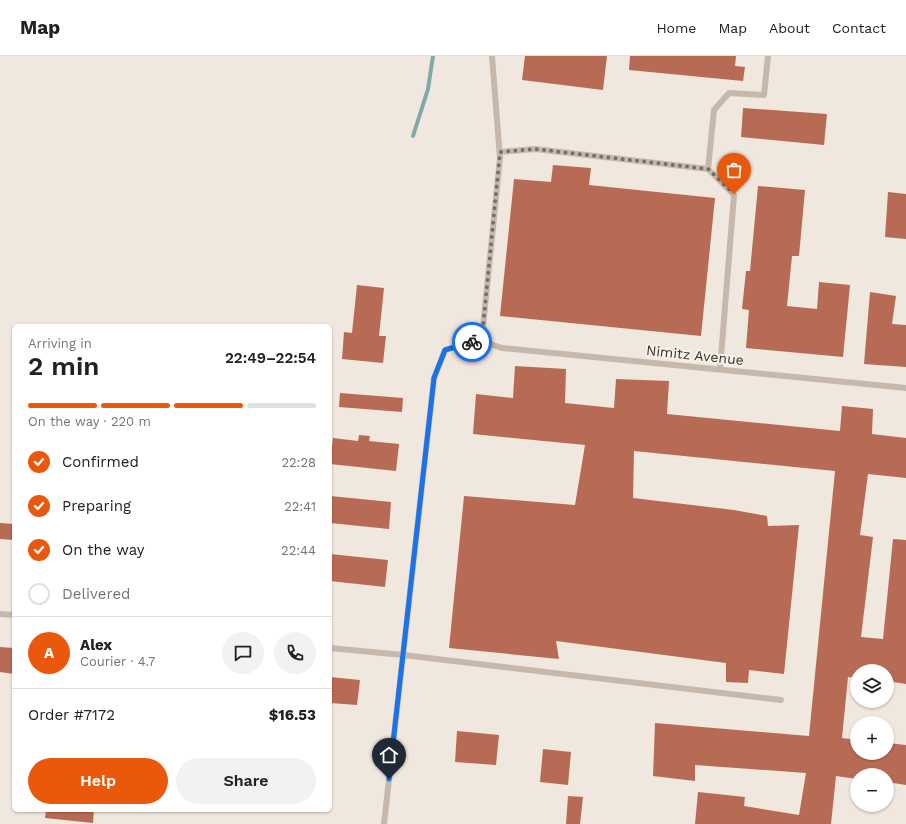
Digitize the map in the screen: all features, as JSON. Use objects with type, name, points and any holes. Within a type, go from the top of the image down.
[{"type":"lane","points":[[384,824],[434,378],[445,350],[485,338],[483,327],[500,152],[492,56]]},
{"type":"lane","points":[[708,169],[714,110],[729,93],[764,94],[768,56]]},
{"type":"lane","points":[[500,152],[535,149],[708,169],[734,194],[720,369]]},
{"type":"lane","name":"Nimitz Avenue","points":[[485,338],[490,344],[502,348],[906,388]]},
{"type":"lane","points":[[0,614],[12,615]]},
{"type":"lane","points":[[332,648],[781,700]]},
{"type":"building","points":[[525,56],[607,56],[603,90],[522,80]]},
{"type":"building","points":[[630,56],[736,56],[735,66],[745,67],[743,81],[629,70]]},
{"type":"building","points":[[743,108],[827,114],[824,145],[741,137]]},
{"type":"building","points":[[553,165],[591,168],[589,185],[715,198],[701,336],[500,316],[514,179],[551,182]]},
{"type":"building","points":[[758,186],[805,190],[799,256],[792,256],[787,306],[817,309],[819,282],[850,285],[843,357],[746,348],[749,310],[742,309],[746,271],[750,271]]},
{"type":"building","points":[[888,192],[906,194],[906,239],[885,237]]},
{"type":"building","points":[[357,285],[384,288],[379,336],[386,336],[383,363],[342,359],[344,332],[352,333]]},
{"type":"building","points":[[870,292],[896,296],[892,324],[906,325],[906,367],[864,364]]},
{"type":"building","points":[[515,366],[566,369],[565,403],[614,408],[616,379],[669,381],[667,414],[840,431],[842,406],[873,409],[872,434],[906,438],[906,478],[868,474],[860,535],[873,537],[861,637],[883,639],[893,539],[906,540],[906,684],[894,682],[894,664],[850,664],[850,677],[848,677],[842,738],[850,739],[850,760],[894,760],[894,744],[906,745],[906,785],[894,783],[894,768],[850,768],[850,778],[836,776],[831,824],[695,824],[698,792],[745,797],[744,806],[799,815],[806,773],[695,765],[695,781],[653,776],[655,723],[809,736],[835,471],[634,451],[633,498],[734,510],[767,516],[768,526],[799,525],[784,674],[749,670],[748,683],[726,682],[726,663],[556,641],[559,659],[449,648],[464,496],[575,505],[585,445],[473,434],[476,394],[513,398]]},
{"type":"building","points":[[340,393],[403,398],[402,412],[339,407]]},
{"type":"building","points":[[359,435],[370,436],[369,441],[399,444],[396,471],[332,464],[333,438],[358,441]]},
{"type":"building","points":[[332,496],[391,502],[389,529],[332,523]]},
{"type":"building","points":[[0,523],[12,524],[12,540],[0,539]]},
{"type":"building","points":[[332,554],[388,560],[385,587],[332,581]]},
{"type":"building","points":[[0,647],[12,648],[12,674],[0,672]]},
{"type":"building","points":[[332,677],[360,680],[357,705],[332,703]]},
{"type":"building","points":[[457,731],[499,735],[496,765],[455,762]]},
{"type":"building","points":[[543,749],[571,752],[568,785],[540,782]]},
{"type":"building","points":[[568,796],[583,797],[580,824],[566,824]]},
{"type":"building","points":[[46,812],[94,812],[93,823],[45,818]]},
{"type":"waterway","points":[[413,136],[428,89],[433,56]]},
{"type":"way so far","points":[[472,342],[485,338],[483,327],[500,152],[535,149],[708,169],[734,194]]},
{"type":"route","points":[[389,779],[434,378],[445,350],[472,342]]}]
